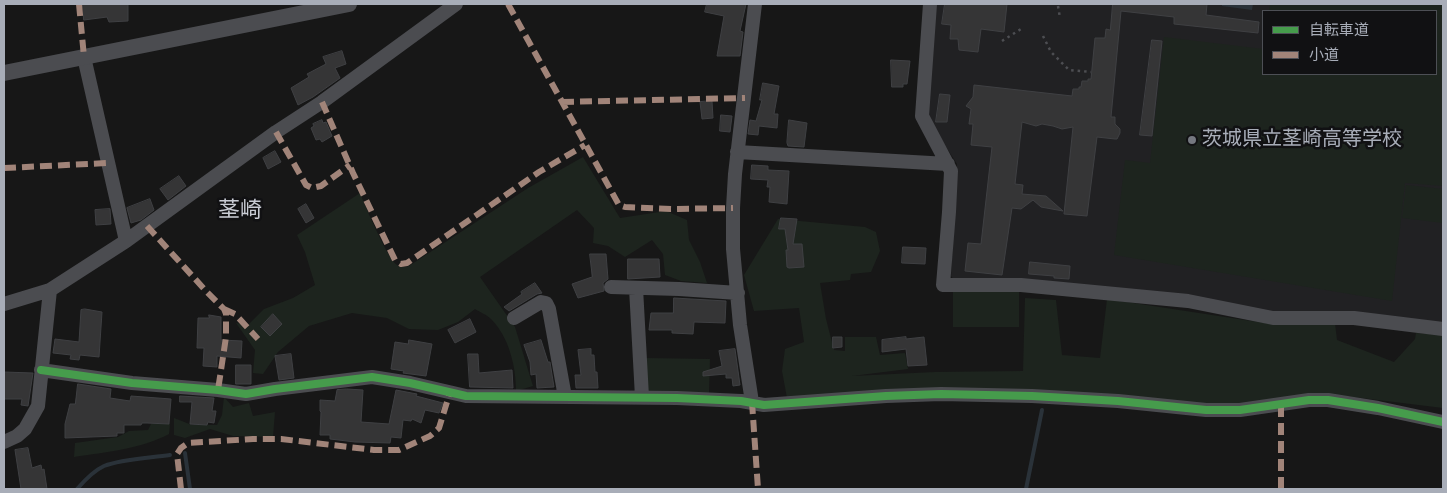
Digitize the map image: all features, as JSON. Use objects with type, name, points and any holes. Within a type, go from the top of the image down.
[{"type":"street","points":[[4,73],[349,4]]},
{"type":"street","points":[[4,304],[50,290],[126,241],[456,4]]},
{"type":"street","points":[[752,402],[740,325],[733,249],[733,208],[737,152],[755,4]]},
{"type":"street","points":[[930,4],[922,116],[950,171],[949,212],[943,284],[1021,286],[1188,302],[1273,318],[1354,318],[1443,329]]},
{"type":"street","points":[[84,57],[126,241]]},
{"type":"street","points":[[737,152],[948,164]]},
{"type":"street","points":[[612,287],[738,294]]},
{"type":"street","points":[[636,288],[642,397]]},
{"type":"street","points":[[4,442],[17,436],[25,429],[38,406],[50,290]]},
{"type":"street","points":[[514,318],[542,302],[546,303],[550,309],[565,397]]},
{"type":"street","points":[[41,370],[132,383],[246,394],[372,377],[410,383],[466,396],[642,397],[752,402],[764,405],[886,396],[993,394],[1118,401],[1206,410],[1240,410],[1308,400],[1328,400],[1378,408],[1443,422]]},
{"type":"path","points":[[1058,6],[1060,18]]},
{"type":"path","points":[[1002,41],[1021,29]]},
{"type":"path","points":[[1043,36],[1051,52],[1069,70],[1091,72]]},
{"type":"shaded area","name":"茨城県立茎崎高等学校","points":[[936,4],[1443,4],[1443,323],[1270,312],[954,280],[951,276],[957,164],[926,116]]},
{"type":"shaded area","points":[[1222,4],[1253,4],[1252,10],[1222,6]]},
{"type":"shaded area","points":[[1270,4],[1443,4],[1443,186],[1405,183],[1392,301],[1114,255],[1125,160],[1150,163],[1164,37],[1262,49],[1262,75],[1437,75],[1437,10],[1269,10]]},
{"type":"shaded area","points":[[583,157],[620,218],[666,211],[687,220],[689,240],[700,262],[707,283],[681,281],[665,275],[663,254],[652,240],[625,257],[608,246],[593,243],[594,228],[577,210],[480,277],[515,327],[533,386],[516,391],[515,372],[507,343],[491,319],[475,309],[458,322],[438,330],[409,329],[387,318],[352,313],[309,326],[278,352],[263,374],[253,373],[255,350],[236,323],[248,325],[264,309],[293,298],[315,285],[305,252],[297,235],[360,193],[388,253],[397,265],[406,267],[528,188]]},
{"type":"shaded area","points":[[1406,185],[1443,189],[1443,223],[1402,218]]},
{"type":"shaded area","points":[[778,219],[865,227],[876,232],[880,251],[871,272],[851,274],[850,280],[820,283],[826,319],[834,350],[845,351],[845,337],[876,337],[880,355],[905,353],[908,369],[852,376],[935,372],[1023,371],[1025,298],[1056,300],[1062,355],[1100,358],[1107,299],[1271,324],[1335,323],[1337,340],[1394,362],[1415,339],[1416,333],[1443,335],[1443,408],[1329,394],[1239,405],[787,398],[782,371],[785,349],[804,342],[799,308],[754,311],[744,275]]},
{"type":"shaded area","points":[[953,291],[1019,291],[1019,327],[953,327]]},
{"type":"shaded area","points":[[645,358],[710,359],[709,394],[644,394]]},
{"type":"shaded area","points":[[224,397],[233,407],[249,403],[253,416],[275,412],[273,437],[233,436],[210,429],[185,438],[174,435],[174,418],[192,425],[217,425],[222,415]]},
{"type":"shaded area","points":[[151,424],[170,424],[169,434],[135,447],[74,457],[75,443],[118,437],[129,431],[148,430]]},
{"type":"building","points":[[83,4],[128,4],[128,21],[109,22],[107,17],[84,20]]},
{"type":"building","points":[[707,4],[746,4],[740,31],[743,32],[740,56],[717,56],[724,16],[705,12]]},
{"type":"building","points":[[945,4],[1007,4],[1004,32],[981,29],[978,52],[959,50],[958,39],[950,39],[951,25],[942,24]]},
{"type":"building","points":[[1113,4],[1207,4],[1206,15],[1259,22],[1258,33],[1174,24],[1174,17],[1121,11],[1111,117],[1115,117],[1115,124],[1120,129],[1120,133],[1117,139],[1097,137],[1087,216],[1064,214],[1073,127],[1062,129],[1042,124],[1036,126],[1022,122],[1015,184],[1023,185],[1022,194],[1046,196],[1063,211],[1041,207],[1033,200],[1021,209],[1012,208],[1002,275],[965,271],[968,243],[981,244],[992,147],[971,145],[973,124],[969,124],[971,109],[966,106],[973,97],[974,85],[1072,96],[1073,89],[1079,89],[1082,81],[1091,79],[1095,38],[1105,38],[1106,29],[1110,30]]},
{"type":"building","points":[[1152,40],[1162,41],[1152,136],[1140,135]]},
{"type":"building","points":[[342,51],[346,64],[335,68],[340,78],[298,105],[291,88],[309,77],[307,74],[326,64],[323,57]]},
{"type":"building","points":[[891,60],[910,61],[907,84],[903,84],[903,87],[892,87]]},
{"type":"building","points":[[763,83],[779,86],[774,114],[778,114],[777,128],[759,126],[758,135],[748,134],[750,120],[756,121],[762,100],[760,100]]},
{"type":"building","points":[[940,94],[950,95],[947,122],[936,122]]},
{"type":"building","points":[[712,101],[713,118],[702,119],[700,102]]},
{"type":"building","points":[[721,115],[732,116],[730,132],[720,131]]},
{"type":"building","points":[[322,120],[323,123],[326,122],[332,136],[322,142],[320,139],[316,140],[311,128],[314,126],[313,124]]},
{"type":"building","points":[[789,120],[807,123],[804,147],[788,146]]},
{"type":"building","points":[[275,151],[281,162],[268,169],[263,158]]},
{"type":"building","points":[[752,165],[768,166],[768,170],[789,171],[787,204],[769,202],[770,187],[767,187],[768,180],[751,179]]},
{"type":"building","points":[[179,176],[186,186],[168,200],[160,189]]},
{"type":"building","points":[[150,199],[154,210],[141,220],[131,223],[127,208]]},
{"type":"building","points":[[306,204],[314,218],[306,223],[298,209]]},
{"type":"building","points":[[110,209],[111,224],[96,225],[95,210]]},
{"type":"building","points":[[781,218],[797,219],[793,244],[802,244],[804,267],[787,267],[786,250],[788,250],[785,229],[779,229]]},
{"type":"building","points":[[903,247],[926,248],[925,264],[902,263]]},
{"type":"building","points":[[590,254],[606,254],[608,279],[603,283],[604,291],[578,298],[572,284],[592,277]]},
{"type":"building","points":[[628,259],[659,259],[660,277],[628,279]]},
{"type":"building","points":[[1030,262],[1070,266],[1069,279],[1029,274]]},
{"type":"building","points":[[535,283],[542,293],[537,294],[509,311],[504,307],[522,294],[521,292]]},
{"type":"building","points":[[674,298],[726,301],[725,323],[694,322],[693,334],[672,333],[672,330],[649,330],[651,313],[673,313]]},
{"type":"building","points":[[81,310],[102,312],[99,357],[80,355],[79,360],[70,359],[71,355],[53,353],[55,339],[79,342]]},
{"type":"building","points":[[273,314],[282,324],[270,336],[261,327]]},
{"type":"building","points":[[209,315],[221,317],[221,340],[242,341],[241,358],[217,356],[217,367],[203,366],[204,348],[197,348],[198,318],[209,318]]},
{"type":"building","points":[[470,319],[476,332],[455,343],[448,330]]},
{"type":"building","points":[[833,337],[842,337],[842,347],[833,348]]},
{"type":"building","points":[[906,337],[906,339],[924,337],[927,365],[908,366],[906,349],[882,352],[882,340]]},
{"type":"building","points":[[409,340],[432,344],[426,376],[403,373],[404,371],[391,369],[395,342],[408,344]]},
{"type":"building","points":[[541,340],[548,362],[550,362],[554,387],[537,388],[536,374],[531,375],[530,362],[524,345]]},
{"type":"building","points":[[591,349],[591,355],[594,355],[598,388],[576,388],[575,375],[581,375],[578,350]]},
{"type":"building","points":[[735,349],[740,385],[733,386],[732,378],[726,378],[726,374],[703,376],[703,372],[722,366],[719,351]]},
{"type":"building","points":[[291,354],[294,378],[279,380],[275,356]]},
{"type":"building","points":[[468,354],[478,354],[479,373],[512,370],[513,388],[470,387]]},
{"type":"building","points":[[236,365],[251,365],[251,384],[236,384]]},
{"type":"building","points":[[4,372],[33,373],[28,406],[21,405],[22,399],[4,399]]},
{"type":"building","points":[[78,384],[111,389],[110,398],[130,401],[131,396],[171,399],[169,424],[142,423],[141,425],[124,425],[124,433],[117,433],[117,436],[65,438],[65,424],[70,404],[75,404]]},
{"type":"building","points":[[337,390],[363,390],[361,422],[389,424],[396,390],[417,394],[416,396],[443,403],[439,413],[425,410],[421,423],[412,419],[411,421],[403,420],[401,438],[391,437],[390,443],[355,442],[330,439],[330,435],[320,435],[320,400],[335,401]]},
{"type":"building","points":[[180,396],[214,398],[212,411],[216,411],[214,423],[208,422],[207,425],[190,424],[192,402],[180,402]]},
{"type":"building","points":[[28,448],[32,468],[41,465],[42,470],[44,469],[47,489],[21,489],[15,450]]},
{"type":"waterway","points":[[1026,489],[1042,410]]},
{"type":"waterway","points":[[185,453],[190,489]]},
{"type":"waterway","points":[[77,489],[92,473],[104,466],[128,460],[170,455]]},
{"type":"marked path","points":[[79,4],[84,57]]},
{"type":"marked path","points":[[508,4],[619,205],[625,207],[671,209],[733,208]]},
{"type":"marked path","points":[[562,102],[745,98]]},
{"type":"marked path","points":[[322,102],[353,173],[395,260],[401,264],[407,263],[539,172],[585,145]]},
{"type":"marked path","points":[[276,132],[306,185],[312,188],[321,186],[350,165]]},
{"type":"marked path","points":[[4,168],[108,163]]},
{"type":"marked path","points":[[147,226],[224,309],[226,314],[226,337],[218,390]]},
{"type":"marked path","points":[[224,309],[235,314],[258,339]]},
{"type":"marked path","points":[[181,489],[177,454],[188,443],[281,439],[374,450],[399,450],[430,436],[439,428],[450,392]]},
{"type":"marked path","points":[[752,402],[758,489]]},
{"type":"marked path","points":[[1281,405],[1281,489]]},
{"type":"cycle path","points":[[41,370],[132,383],[246,394],[372,377],[410,383],[466,396],[677,398],[741,401],[764,405],[941,394],[1032,396],[1118,401],[1206,410],[1240,410],[1309,400],[1328,400],[1378,408],[1443,422]]},
{"type":"place","name":"茨城県立茎崎高等学校","points":[[1192,140]]},
{"type":"district","name":"茎崎","points":[[240,212]]}]
